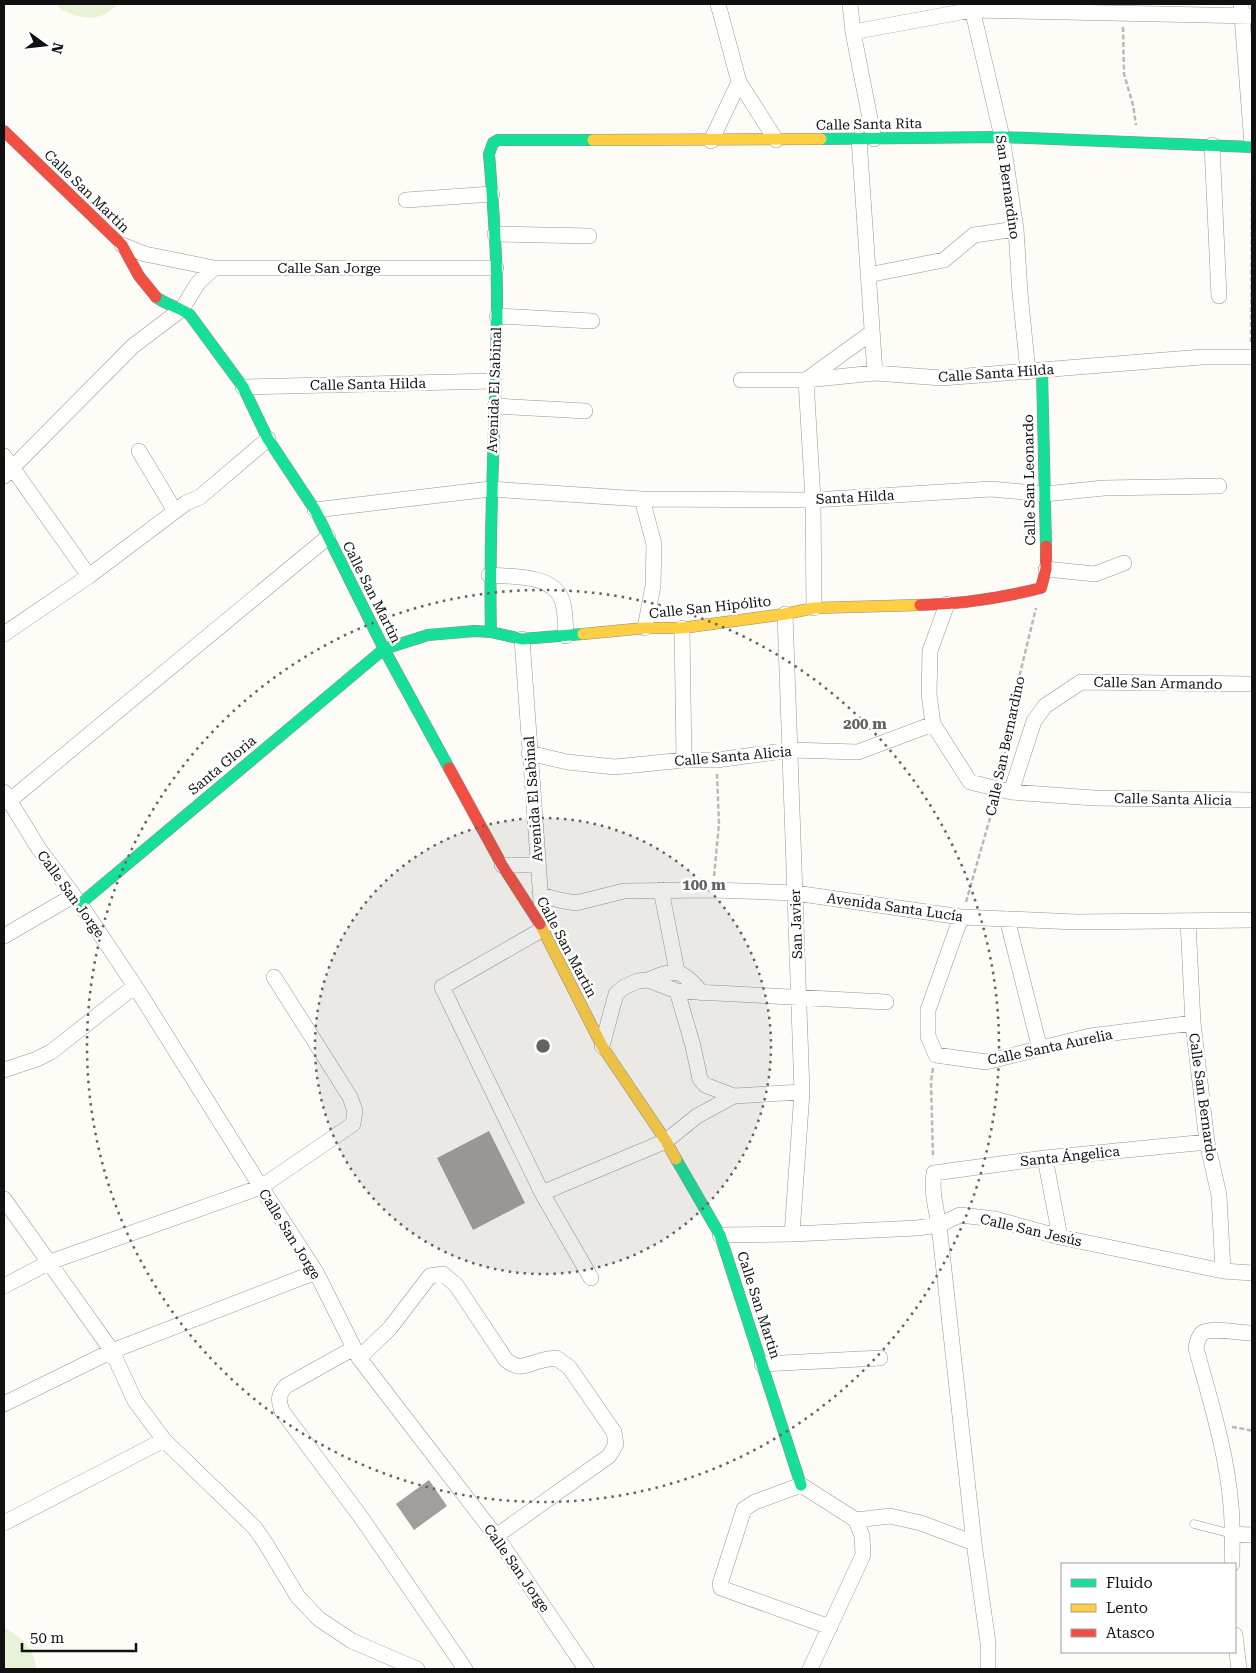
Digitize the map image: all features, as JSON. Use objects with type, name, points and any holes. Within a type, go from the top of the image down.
[{"type":"street","points":[[718,4],[739,82],[776,140]]},
{"type":"street","points":[[850,4],[866,139],[868,275],[875,373]]},
{"type":"street","points":[[853,32],[972,7],[1122,14],[1245,12],[1252,146]]},
{"type":"street","name":"San Bernardino","points":[[972,7],[1002,137],[1016,229],[1020,293],[1035,372]]},
{"type":"street","points":[[711,141],[739,82]]},
{"type":"street","name":"Calle San Martín","points":[[4,131],[122,246],[129,260],[156,298],[170,306],[182,308],[190,315],[243,387],[268,439]]},
{"type":"street","name":"Calle Santa Rita","points":[[490,148],[498,140],[711,141],[1002,137],[1252,146]]},
{"type":"street","points":[[1212,145],[1219,296]]},
{"type":"street","name":"Avenida El Sabinal","points":[[490,148],[497,316],[494,381],[495,406],[490,489],[489,575],[491,632]]},
{"type":"street","points":[[406,200],[492,194]]},
{"type":"street","points":[[868,275],[944,260],[974,235],[1016,229]]},
{"type":"street","points":[[495,234],[588,236]]},
{"type":"street","name":"Calle San Jorge","points":[[122,246],[145,254],[214,268],[496,268]]},
{"type":"street","points":[[89,576],[6,466],[133,346],[182,308],[198,283],[214,268]]},
{"type":"street","points":[[497,316],[592,321]]},
{"type":"street","points":[[814,608],[813,500],[806,380],[871,333]]},
{"type":"street","name":"Calle Santa Hilda","points":[[741,380],[806,380],[875,373],[942,378],[1035,372],[1202,357],[1251,357]]},
{"type":"street","name":"Calle San Leonardo","points":[[1035,372],[1045,494],[1046,569],[1041,588]]},
{"type":"street","name":"Calle Santa Hilda","points":[[243,387],[494,381]]},
{"type":"street","points":[[495,406],[585,411]]},
{"type":"street","points":[[4,634],[89,576],[186,503],[200,497],[268,439]]},
{"type":"street","name":"Calle San Martin","points":[[268,439],[315,510],[384,649],[502,865],[543,929],[602,1046],[666,1141],[720,1235],[801,1485]]},
{"type":"street","points":[[139,451],[175,511]]},
{"type":"street","name":"Santa Hilda","points":[[315,510],[490,489],[642,499],[813,500],[991,489],[1045,494],[1104,488],[1219,486]]},
{"type":"street","points":[[642,499],[654,544],[653,586],[645,628]]},
{"type":"street","points":[[6,798],[328,537]]},
{"type":"street","points":[[1046,569],[1095,574],[1124,563]]},
{"type":"street","points":[[489,575],[543,580],[553,586],[563,601],[566,636]]},
{"type":"street","name":"Calle San Hipólito","points":[[384,649],[428,635],[475,631],[491,632],[522,639],[645,628],[682,628],[785,614],[814,608],[948,604],[1005,598],[1041,588]]},
{"type":"street","points":[[933,724],[929,694],[930,651],[948,604]]},
{"type":"street","name":"San Javier","points":[[785,614],[802,1092],[792,1234]]},
{"type":"street","points":[[682,628],[684,760]]},
{"type":"street","name":"Avenida El Sabinal","points":[[522,639],[543,929]]},
{"type":"street","name":"Santa Gloria","points":[[77,900],[384,649]]},
{"type":"street","name":"Calle San Armando","points":[[1004,791],[1034,721],[1045,706],[1081,682],[1252,684]]},
{"type":"street","name":"Calle Santa Alicia","points":[[529,753],[567,762],[615,768],[684,760],[717,760],[790,750],[858,752],[933,724],[970,782],[1004,791],[1094,798],[1252,800]]},
{"type":"street","name":"Calle San Jorge","points":[[6,798],[39,849],[77,900],[135,986],[316,1272],[356,1353],[496,1536],[586,1669]]},
{"type":"street","points":[[502,865],[537,865]]},
{"type":"street","points":[[661,890],[677,971]]},
{"type":"street","name":"Avenida Santa Lucía","points":[[540,895],[576,903],[624,891],[713,890],[795,893],[961,917],[1077,922],[1252,920]]},
{"type":"street","points":[[4,936],[77,900]]},
{"type":"street","points":[[936,1055],[928,1036],[928,1010],[961,917]]},
{"type":"street","points":[[1007,919],[1040,1049]]},
{"type":"street","name":"Calle San Bernardo","points":[[1188,922],[1193,1023],[1206,1142],[1219,1195],[1223,1271]]},
{"type":"street","points":[[543,929],[442,987],[542,1193],[592,1278]]},
{"type":"street","points":[[602,1046],[616,994],[624,987],[638,981],[648,980],[665,973],[677,971],[689,978],[702,993]]},
{"type":"street","points":[[4,1286],[50,1262],[260,1186],[353,1124],[355,1111],[350,1097],[274,977]]},
{"type":"street","points":[[648,980],[677,992],[886,1002]]},
{"type":"street","points":[[4,1070],[38,1059],[50,1052],[135,986]]},
{"type":"street","points":[[677,992],[693,1046],[700,1080],[705,1085],[734,1096],[802,1092]]},
{"type":"street","name":"Calle Santa Aurelia","points":[[936,1055],[986,1062],[1090,1036],[1193,1023]]},
{"type":"street","points":[[542,1193],[666,1141],[697,1116],[734,1096]]},
{"type":"street","name":"Santa Ángelica","points":[[934,1174],[1045,1158],[1206,1142]]},
{"type":"street","points":[[1045,1158],[1060,1237]]},
{"type":"street","points":[[934,1174],[932,1183],[933,1193],[939,1225],[974,1543],[988,1643],[988,1669]]},
{"type":"street","points":[[4,1198],[112,1350],[135,1401],[164,1440],[255,1528],[298,1597],[319,1619],[352,1641],[416,1669]]},
{"type":"street","name":"Calle San Jesús","points":[[720,1235],[792,1234],[917,1228],[939,1225],[960,1215],[995,1219],[1060,1237],[1223,1271],[1252,1273]]},
{"type":"street","points":[[4,1404],[112,1350],[316,1272]]},
{"type":"street","points":[[465,1669],[363,1520],[282,1410],[278,1401],[280,1392],[286,1386],[356,1353],[390,1328],[430,1276],[443,1274],[456,1284],[506,1360],[514,1366],[524,1367],[539,1361],[556,1358],[569,1367],[614,1432],[616,1444],[609,1456],[496,1536]]},
{"type":"street","points":[[1232,1563],[1231,1506],[1228,1483],[1217,1426],[1196,1348],[1201,1334],[1210,1331],[1252,1334]]},
{"type":"street","points":[[762,1364],[880,1358]]},
{"type":"street","points":[[4,1523],[164,1440]]},
{"type":"street","points":[[810,1669],[830,1627],[863,1555],[862,1536],[856,1520],[801,1485],[755,1502],[744,1509],[720,1584],[721,1588],[830,1627]]},
{"type":"street","points":[[856,1520],[890,1516],[921,1523],[974,1543]]},
{"type":"street","points":[[1232,1534],[1252,1535]]},
{"type":"street","points":[[1236,1642],[1240,1669]]},
{"type":"lane","points":[[1194,1524],[1232,1534]]},
{"type":"path","points":[[1122,14],[1124,74],[1134,106],[1138,141]]},
{"type":"path","points":[[1251,357],[1252,181]]},
{"type":"path","name":"Calle San Bernardino","points":[[961,917],[1004,791],[1017,686],[1041,588]]},
{"type":"path","points":[[713,890],[718,824],[717,760]]},
{"type":"path","points":[[934,1174],[931,1082],[936,1055]]},
{"type":"path","points":[[1217,1426],[1244,1429],[1252,1432]]},
{"type":"green space","points":[[56,4],[118,4],[101,16],[89,18],[76,16]]},
{"type":"green space","points":[[4,1627],[26,1643],[32,1653],[36,1668],[39,1669],[4,1669]]},
{"type":"building","points":[[489,1131],[525,1203],[473,1230],[437,1158]]},
{"type":"building","points":[[429,1480],[447,1506],[414,1530],[396,1504]]},
{"type":"traffic: fast","points":[[821,139],[1002,137],[1252,147]]},
{"type":"traffic: fast","points":[[491,632],[490,590],[497,298],[496,244],[489,154],[493,143],[498,140],[593,140]]},
{"type":"traffic: fast","points":[[156,297],[190,315],[243,387],[268,439],[315,510],[384,649],[449,768]]},
{"type":"traffic: fast","points":[[1042,371],[1046,546]]},
{"type":"traffic: fast","points":[[80,904],[384,649],[428,635],[475,631],[491,632],[522,639],[583,634]]},
{"type":"traffic: fast","points":[[676,1159],[720,1235],[801,1485]]},
{"type":"traffic: slow","points":[[593,140],[821,139]]},
{"type":"traffic: slow","points":[[583,634],[645,628],[682,628],[785,614],[814,608],[920,605]]},
{"type":"traffic: slow","points":[[540,924],[602,1046],[676,1159]]},
{"type":"traffic: jam","points":[[4,131],[122,245],[139,276],[156,297]]},
{"type":"traffic: jam","points":[[920,605],[981,600],[1041,588],[1046,569],[1046,546]]},
{"type":"traffic: jam","points":[[449,768],[502,865],[540,924]]}]
